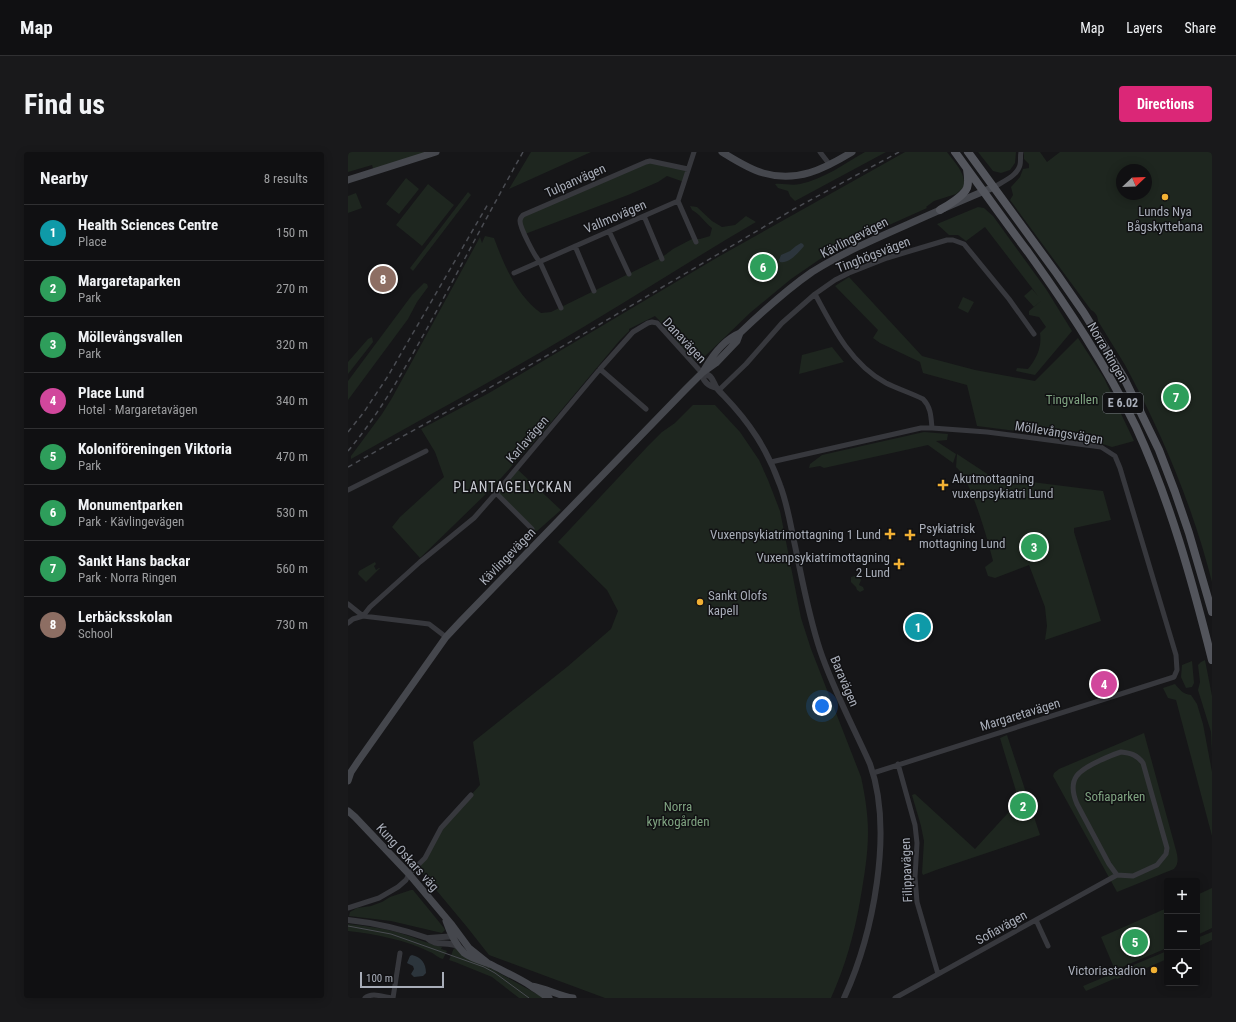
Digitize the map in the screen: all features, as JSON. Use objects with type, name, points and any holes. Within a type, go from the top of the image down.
[{"type":"main road","points":[[348,180],[436,152]]},
{"type":"main road","points":[[722,152],[753,169],[775,176],[791,176],[811,173],[830,165],[852,152]]},
{"type":"main road","name":"Norra Ringen","points":[[955,152],[1050,283],[1084,333],[1136,427],[1166,499],[1179,537],[1198,603],[1212,660]]},
{"type":"main road","name":"Norra Ringen","points":[[968,152],[1053,268],[1084,313],[1124,378],[1159,450],[1190,533],[1212,612]]},
{"type":"main road","points":[[940,210],[962,195],[967,188],[967,168]]},
{"type":"main road","name":"Kävlingevägen","points":[[348,781],[350,774],[446,637],[702,373],[716,363],[737,341],[740,333],[796,283],[832,260],[878,237],[994,187]]},
{"type":"main road","name":"Kung Oskars väg","points":[[348,806],[350,812],[409,874],[452,925],[460,938],[489,964]]},
{"type":"main road","name":"Kung Oskars väg","points":[[444,917],[457,946]]},
{"type":"main road","points":[[457,946],[471,958],[489,964],[531,986],[539,993],[549,998]]},
{"type":"main road","points":[[531,986],[573,998]]},
{"type":"street","points":[[694,152],[678,201],[696,242]]},
{"type":"street","points":[[820,152],[830,165]]},
{"type":"street","points":[[994,187],[1013,176],[1018,171],[1021,163],[1021,152]]},
{"type":"street","name":"Tulpanvägen","points":[[561,308],[540,262],[525,234],[520,218],[523,215],[646,162],[650,161],[688,169]]},
{"type":"street","name":"Vallmovägen","points":[[514,273],[678,201]]},
{"type":"street","points":[[644,216],[662,258]]},
{"type":"street","points":[[609,231],[629,274]]},
{"type":"street","name":"Tinghögsvägen","points":[[718,389],[746,364],[782,323],[815,294],[835,280],[849,272],[887,258],[947,240],[953,240],[964,244],[1012,303],[1034,334]]},
{"type":"street","points":[[575,246],[594,291]]},
{"type":"street","points":[[815,294],[841,341],[862,364],[886,383],[923,399],[928,403],[932,428]]},
{"type":"street","name":"Karlavägen","points":[[362,616],[399,581],[474,518],[633,332],[652,322]]},
{"type":"street","name":"Danavägen","points":[[652,322],[657,323],[660,326],[702,373]]},
{"type":"street","points":[[600,369],[646,409]]},
{"type":"street","name":"Baravägen","points":[[702,373],[703,379],[709,386],[718,389],[739,411],[754,432],[771,462],[786,504],[808,609],[820,650],[873,773],[879,806],[880,829],[880,851],[877,881],[866,934],[844,998]]},
{"type":"street","name":"Möllevångsvägen","points":[[771,462],[921,428],[987,432],[1101,447],[1115,456],[1120,468],[1176,655],[1176,670],[1174,677]]},
{"type":"street","points":[[348,490],[426,451]]},
{"type":"street","points":[[496,493],[532,529]]},
{"type":"street","points":[[348,604],[362,616]]},
{"type":"street","points":[[348,623],[353,619],[362,616],[429,624],[446,637]]},
{"type":"street","name":"Margaretavägen","points":[[873,773],[1174,677]]},
{"type":"street","points":[[1122,752],[1136,756],[1143,763],[1167,848],[1166,854],[1157,865],[1134,876],[1117,875],[1077,804],[1073,796],[1072,788],[1076,776],[1081,771],[1096,762],[1122,752]]},
{"type":"street","name":"Filippavägen","points":[[898,764],[915,825],[915,877],[917,902],[938,974]]},
{"type":"street","points":[[348,908],[379,898],[406,880],[409,874],[425,858],[441,828],[471,794]]},
{"type":"street","name":"Sofiavägen","points":[[895,998],[1117,875]]},
{"type":"street","points":[[348,920],[390,926],[428,938],[457,936],[460,938]]},
{"type":"street","points":[[1036,920],[1048,946]]},
{"type":"street","points":[[428,938],[430,941],[436,943],[452,944],[457,946]]},
{"type":"street","points":[[365,998],[366,996],[371,995],[392,998],[400,953]]},
{"type":"green space","points":[[348,152],[436,152],[374,171],[372,165],[348,172]]},
{"type":"green space","points":[[531,152],[591,152],[509,189]]},
{"type":"green space","points":[[865,152],[886,152],[795,201],[790,196],[788,191],[778,188],[775,184],[797,185],[809,182],[834,171]]},
{"type":"green space","points":[[905,152],[947,152],[962,173],[964,187],[956,194],[934,201],[926,207],[927,208],[826,255],[791,279],[751,312],[699,362],[692,359],[655,316],[629,329],[629,331],[543,432],[491,489],[420,558],[392,527],[400,517],[444,477],[435,452],[421,429],[489,393],[718,257]]},
{"type":"green space","points":[[978,152],[1016,152],[1015,163],[1010,170],[1001,173],[993,171]]},
{"type":"green space","points":[[1024,152],[1040,152],[1047,162],[1060,152],[1212,152],[1212,582],[1196,526],[1186,498],[1164,444],[1139,391],[1098,321],[1096,314],[1091,310],[1010,200],[1013,195],[1011,187],[1020,177],[1023,169],[1029,168],[1029,164],[1024,159]]},
{"type":"green space","points":[[646,162],[688,169],[684,182],[667,176],[658,182],[628,195],[525,234],[520,218]]},
{"type":"green space","points":[[406,178],[419,189],[399,214],[386,204]]},
{"type":"green space","points":[[428,184],[454,205],[422,246],[396,225]]},
{"type":"green space","points":[[468,192],[471,195],[413,271],[410,268]]},
{"type":"green space","points":[[356,193],[362,208],[348,213],[348,196]]},
{"type":"green space","points":[[690,206],[697,207],[712,221],[722,227],[735,225],[746,216],[756,222],[568,336],[351,459],[351,456],[392,398],[480,237],[482,243],[485,236],[494,238],[512,279],[532,306],[541,313],[551,312],[661,258],[673,249],[692,239],[700,239],[710,236],[712,228],[692,210]]},
{"type":"green space","points":[[978,207],[984,208],[993,216],[1046,289],[1072,331],[1035,375],[1016,371],[1017,368],[1028,369],[1031,365],[1039,348],[1040,333],[1046,327],[1039,317],[1029,315],[1029,311],[1034,307],[1024,296],[1032,289],[1038,296],[985,227],[966,241],[958,235],[949,235],[937,224]]},
{"type":"green space","name":"Tingvallen","points":[[849,277],[922,356],[975,370],[1035,381],[1078,338],[1104,378],[1134,441],[1112,447],[1093,441],[977,426],[967,385],[923,373],[920,362],[880,343],[873,338],[878,330],[835,286]]},
{"type":"green space","points":[[424,283],[427,284],[428,287],[417,302],[408,319],[348,400],[348,381],[412,295]]},
{"type":"green space","points":[[963,297],[974,302],[968,313],[958,308]]},
{"type":"green space","points":[[372,337],[373,342],[348,374],[348,362],[368,339]]},
{"type":"green space","points":[[832,347],[844,362],[799,374],[802,355]]},
{"type":"green space","name":"Norra kyrkogården","points":[[693,405],[715,405],[740,432],[759,460],[780,511],[801,618],[811,649],[861,777],[868,825],[866,866],[858,914],[852,938],[841,975],[831,998],[605,998],[489,955],[417,867],[441,828],[480,785],[473,742],[567,667],[611,629],[618,611],[607,590],[558,542],[647,447]]},
{"type":"green space","points":[[924,432],[948,434],[947,440],[936,441],[956,454],[953,463],[928,445],[824,468],[820,466],[809,468],[810,464],[822,455]]},
{"type":"green space","points":[[957,454],[992,477],[1103,491],[1111,520],[1074,528],[1101,621],[1045,640],[1047,626],[1045,607],[1029,565],[995,578],[988,576],[985,567],[993,561],[973,497],[962,474],[956,467]]},
{"type":"green space","points":[[516,468],[561,510],[528,539],[531,529],[496,493]]},
{"type":"green space","points":[[375,562],[376,564],[374,566],[376,570],[380,568],[366,582],[358,574],[359,571]]},
{"type":"green space","points":[[858,575],[861,580],[859,585],[863,587],[864,590],[860,592],[851,582],[851,577]]},
{"type":"green space","points":[[1205,660],[1212,696],[1212,755],[1211,732],[1198,690],[1200,682],[1198,665]]},
{"type":"green space","points":[[1192,661],[1194,683],[1192,687],[1186,688],[1181,677],[1182,665]]},
{"type":"green space","points":[[1175,684],[1184,693],[1191,695],[1197,704],[1203,724],[1212,772],[1212,836],[1176,700],[1168,698],[1163,688]]},
{"type":"green space","name":"Sofiaparken","points":[[1144,733],[1178,860],[1174,869],[1117,892],[1053,776],[1059,769]]},
{"type":"green space","points":[[1007,735],[1040,835],[923,875],[924,841],[912,795],[915,794],[975,849],[1019,801],[1000,738]]},
{"type":"green space","points":[[1212,888],[1212,928],[1200,934],[1200,914],[1200,894]]},
{"type":"green space","points":[[413,890],[444,928],[445,930],[442,933],[391,921],[349,916],[350,912],[357,908],[371,906],[390,897]]},
{"type":"green space","points":[[1164,909],[1164,949],[1115,970],[1101,937]]},
{"type":"green space","points":[[348,924],[394,931],[442,947],[441,949],[447,951],[443,959],[421,948],[401,941],[348,931]]},
{"type":"green space","points":[[1212,932],[1212,940],[1200,946],[1200,937]]},
{"type":"green space","points":[[454,948],[544,998],[519,998],[492,977],[449,960]]},
{"type":"green space","points":[[1164,952],[1164,960],[1128,976],[1116,978],[1086,991],[1083,986]]},
{"type":"shaded area","points":[[801,243],[804,246],[796,255],[790,260],[780,262],[779,260],[781,255],[790,251]]},
{"type":"shaded area","points":[[412,955],[418,957],[424,963],[426,973],[423,976],[414,977],[411,974],[414,969],[413,966],[407,963]]},
{"type":"tram line","points":[[348,926],[391,934],[484,967],[495,973],[529,998]]},
{"type":"railway","points":[[348,451],[371,421],[402,373],[523,152]]},
{"type":"railway","points":[[348,467],[548,355],[794,209],[899,152]]},
{"type":"railway","points":[[348,432],[364,412],[388,376],[488,204]]},
{"type":"place","name":"Lunds Nya Bågskyttebana","points":[[1165,197]]},
{"type":"place","name":"Monumentparken","points":[[763,267]]},
{"type":"place","name":"Lerbäcksskolan","points":[[383,279]]},
{"type":"place","name":"Sankt Hans backar","points":[[1176,397]]},
{"type":"place","name":"Akutmottagning vuxenpsykiatri Lund","points":[[943,485]]},
{"type":"place","name":"Vuxenpsykiatrimottagning 1 Lund","points":[[890,534]]},
{"type":"place","name":"Psykiatrisk mottagning Lund","points":[[910,535]]},
{"type":"place","name":"Möllevångsvallen","points":[[1034,547]]},
{"type":"place","name":"Vuxenpsykiatrimottagning 2 Lund","points":[[899,564]]},
{"type":"place","name":"Sankt Olofs kapell","points":[[700,602]]},
{"type":"place","name":"Health Sciences Centre","points":[[918,627]]},
{"type":"place","name":"Place Lund","points":[[1104,684]]},
{"type":"place","name":"Margaretaparken","points":[[1023,806]]},
{"type":"place","name":"Koloniföreningen Viktoria","points":[[1135,942]]},
{"type":"place","name":"Victoriastadion","points":[[1154,970]]},
{"type":"district","name":"PLANTAGELYCKAN","points":[[513,487]]}]
